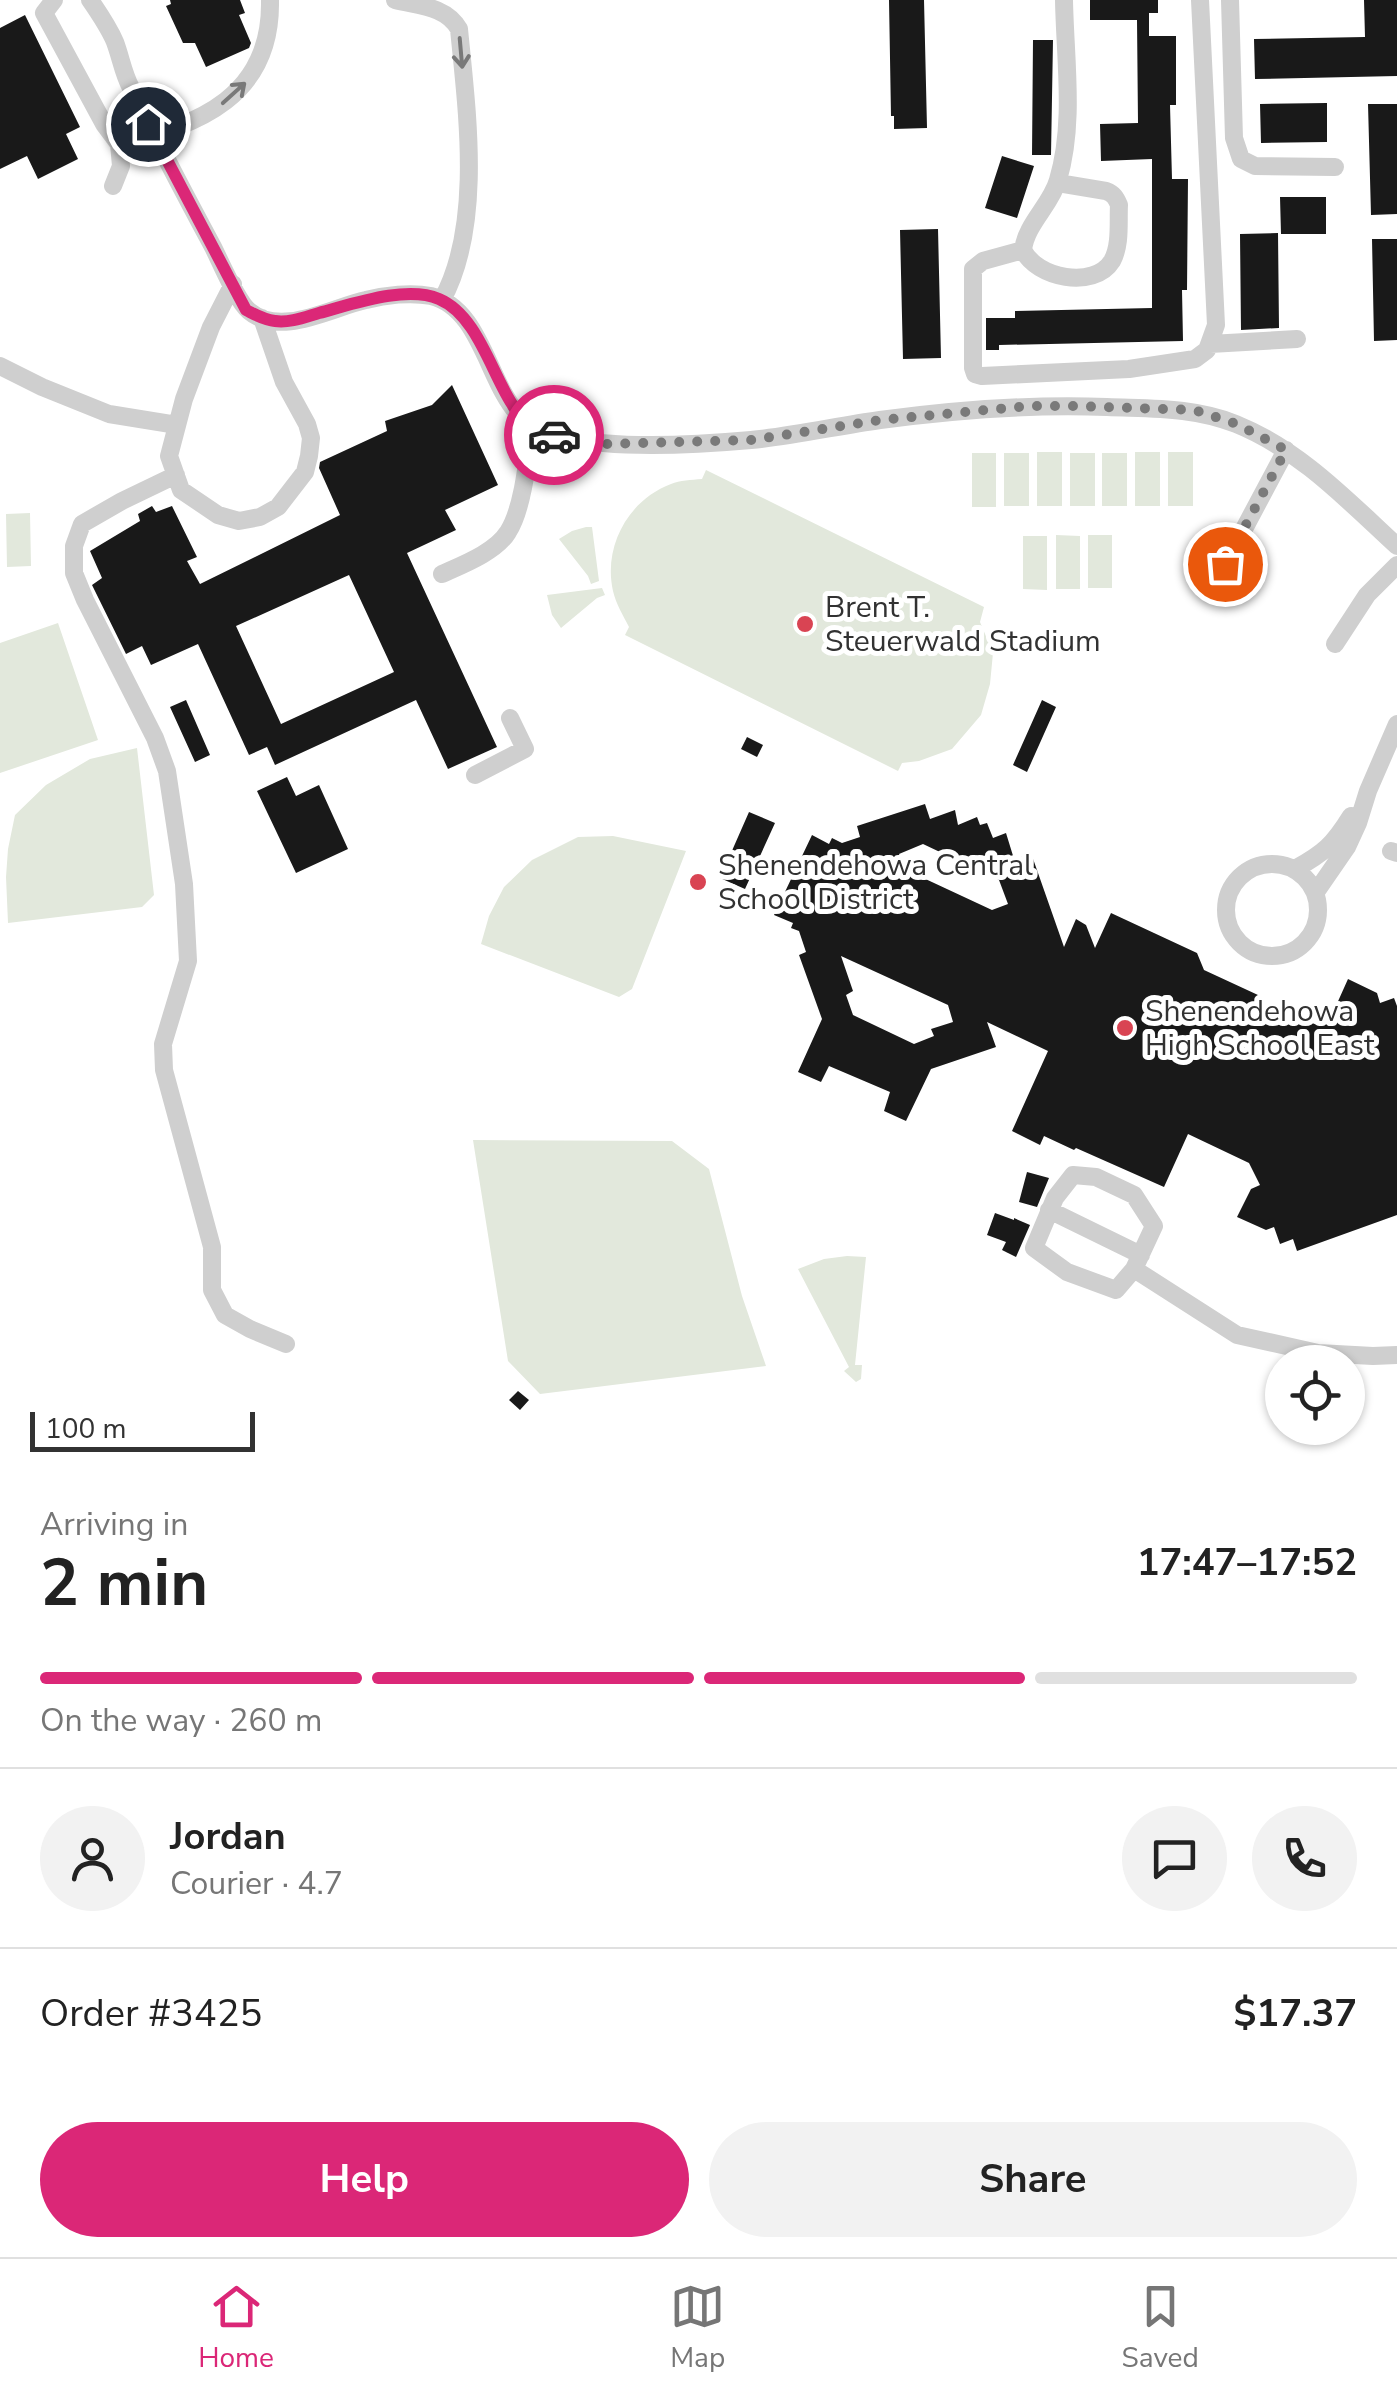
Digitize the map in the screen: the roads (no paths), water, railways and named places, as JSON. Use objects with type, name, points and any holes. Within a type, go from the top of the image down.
[{"type":"street","points":[[54,0],[44,14],[119,144],[121,166],[113,186]]},
{"type":"street","points":[[90,0],[114,42],[123,73],[154,135],[246,310],[262,318],[292,321],[368,299],[403,295],[442,300],[476,334],[521,418],[559,438],[607,444],[752,440],[881,420],[1029,406],[1194,410],[1237,424],[1286,450],[1323,478],[1397,546]]},
{"type":"street","points":[[394,0],[440,10],[452,18],[459,30],[470,151],[463,242],[455,278],[442,300]]},
{"type":"street","points":[[1058,183],[1106,192],[1117,199],[1118,240],[1112,262],[1096,275],[1058,274],[1034,264],[1024,250],[1026,238],[1058,183],[1067,134],[1064,0]]},
{"type":"street","points":[[1024,250],[983,260],[972,269],[975,374],[1043,375],[1163,365],[1196,359],[1210,344],[1216,325],[1200,0]]},
{"type":"street","points":[[1230,0],[1234,138],[1241,158],[1255,166],[1335,167]]},
{"type":"street","points":[[119,144],[201,118],[225,102],[248,80],[267,44],[270,6]]},
{"type":"street","points":[[233,284],[211,327],[169,456],[182,490],[218,514],[238,520],[260,517],[293,492],[305,472],[311,438],[284,382],[262,318]]},
{"type":"street","points":[[1210,344],[1298,339]]},
{"type":"street","points":[[0,366],[109,414],[177,424]]},
{"type":"street","points":[[442,574],[476,560],[507,535],[517,510],[532,424]]},
{"type":"street","points":[[1210,593],[1286,450]]},
{"type":"street","points":[[176,476],[82,524],[74,546],[74,573],[155,738],[167,771],[184,884],[188,960],[163,1044],[164,1070],[212,1247],[212,1290],[225,1315],[286,1344]]},
{"type":"street","points":[[1335,644],[1367,595],[1397,565]]},
{"type":"street","points":[[475,775],[525,749],[510,718]]},
{"type":"street","points":[[1316,892],[1347,847],[1397,724]]},
{"type":"street","points":[[1295,868],[1322,854],[1368,791]]},
{"type":"street","points":[[1263,864],[1295,868],[1316,892],[1318,922],[1302,946],[1288,954],[1259,955],[1235,938],[1228,925],[1228,894],[1248,869],[1263,864]]},
{"type":"street","points":[[1073,1176],[1096,1177],[1134,1195],[1154,1226],[1138,1262],[1116,1290],[1067,1272],[1034,1248],[1049,1210],[1073,1176]]},
{"type":"street","points":[[1049,1210],[1138,1262],[1238,1335],[1318,1353],[1397,1354]]},
{"type":"place","name":"Brent T. Steuerwald Stadium","points":[[805,624]]},
{"type":"place","name":"Shenendehowa Central School District","points":[[698,882]]},
{"type":"place","name":"Shenendehowa High School East","points":[[1125,1028]]}]
